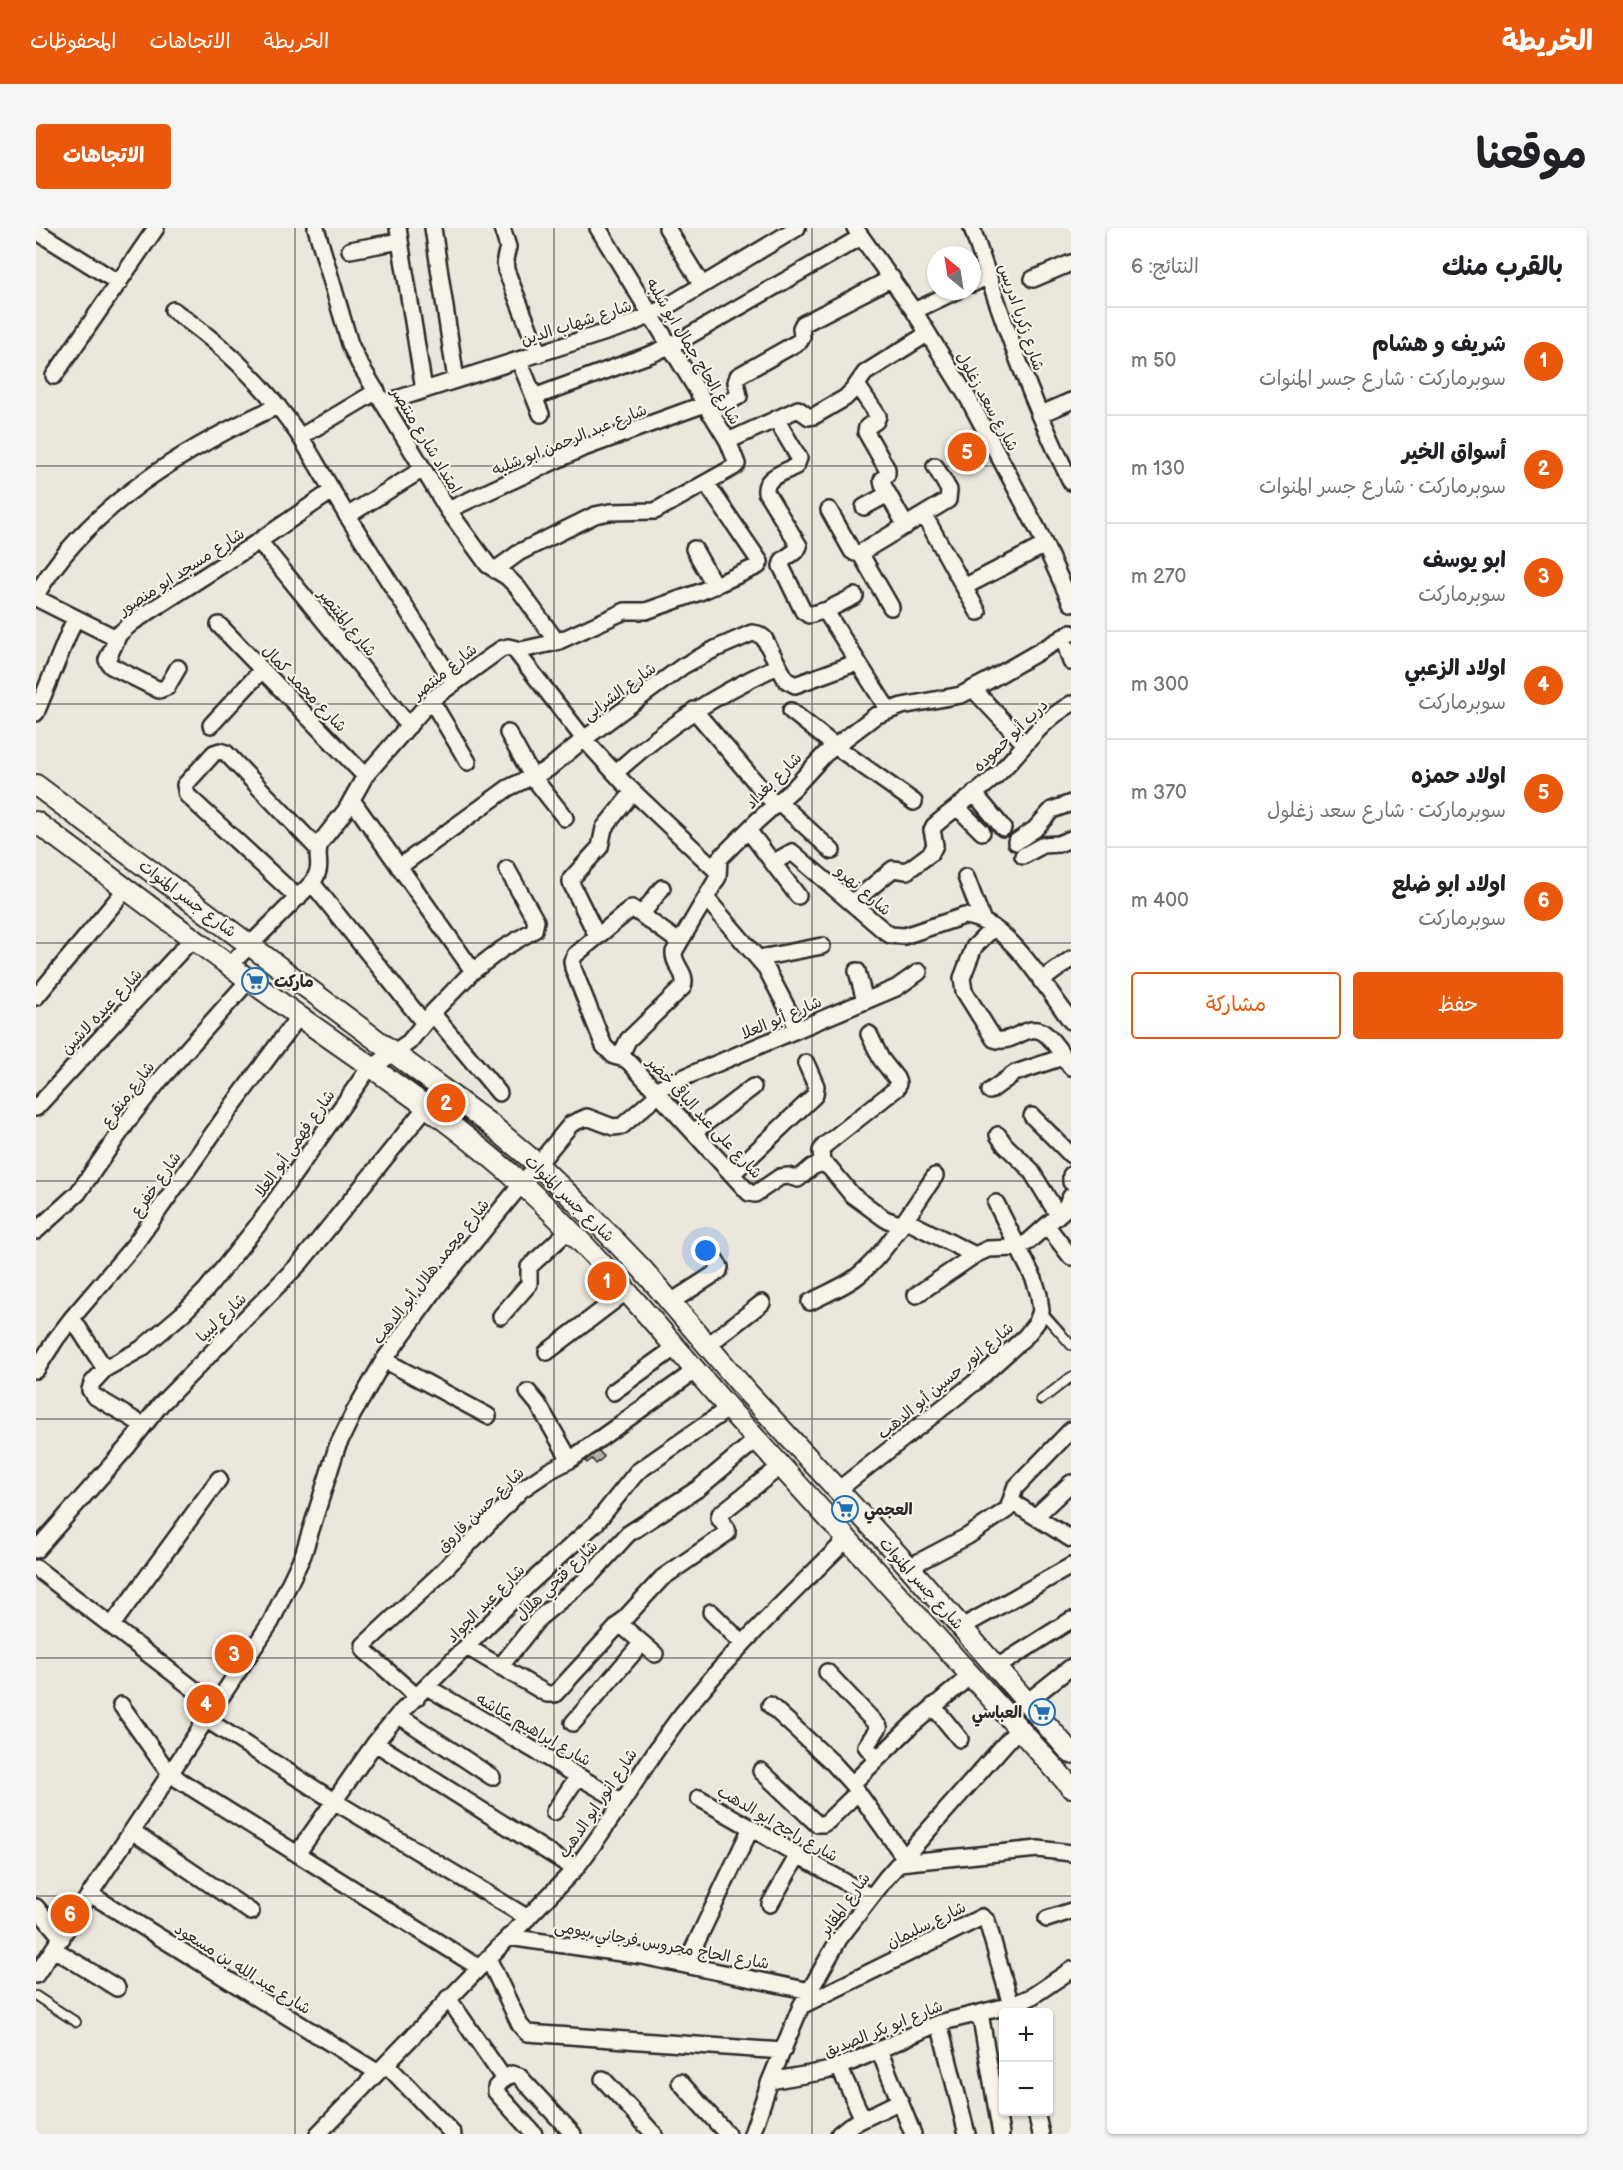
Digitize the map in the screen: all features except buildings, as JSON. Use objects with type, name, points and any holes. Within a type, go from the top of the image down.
[{"type":"street","points":[[54,376],[156,228]]},
{"type":"street","name":"امتداد شارع منتصر","points":[[316,228],[350,344],[448,510],[483,559],[518,588],[557,642]]},
{"type":"street","points":[[433,228],[456,380]]},
{"type":"street","points":[[502,228],[508,247],[505,259],[506,270],[539,354]]},
{"type":"street","name":"شارع الحاج جمال ابو شلبه","points":[[598,228],[728,441],[798,408],[809,417],[814,416],[845,398],[865,373],[927,334]]},
{"type":"street","points":[[667,228],[702,285]]},
{"type":"street","name":"شارع شهاب الدين","points":[[300,437],[381,397],[424,390],[631,324],[652,314],[797,228]]},
{"type":"street","name":"شارع زكريا ادريس","points":[[978,230],[988,276],[1038,415],[1071,483]]},
{"type":"street","points":[[36,231],[119,283]]},
{"type":"street","points":[[534,397],[654,353],[687,337],[858,232]]},
{"type":"street","name":"شارع سعد زغلول","points":[[858,232],[914,311],[968,398],[1045,545],[1071,603]]},
{"type":"street","points":[[350,249],[399,234],[424,390]]},
{"type":"street","points":[[1033,279],[1071,263]]},
{"type":"street","points":[[981,280],[988,276]]},
{"type":"street","name":"شارع عبد الرحمن ابو شلبه","points":[[448,510],[573,453],[708,409],[740,396],[736,382],[738,376],[800,341],[803,324],[892,278]]},
{"type":"street","points":[[914,311],[937,300]]},
{"type":"street","points":[[173,310],[229,353],[254,377],[278,406],[300,437],[347,516],[453,682]]},
{"type":"street","points":[[519,360],[541,414]]},
{"type":"street","points":[[856,384],[878,416],[877,420],[866,430],[887,468],[887,474],[882,481],[906,526]]},
{"type":"street","points":[[1038,415],[1071,401]]},
{"type":"street","points":[[116,638],[36,597],[47,576],[81,537],[123,498],[151,477],[206,441],[278,406]]},
{"type":"street","points":[[776,419],[799,458],[796,466],[769,481],[765,486],[766,492],[799,546],[783,560],[781,566],[802,611],[809,615],[855,596]]},
{"type":"street","points":[[495,570],[520,552],[595,515],[610,512],[655,511],[706,483],[736,466],[728,441]]},
{"type":"street","points":[[829,510],[852,551],[861,553],[946,502],[950,495],[949,490],[935,466]]},
{"type":"street","points":[[347,516],[423,468]]},
{"type":"street","name":"شارع منتصر","points":[[229,966],[312,883],[320,871],[318,849],[352,800],[365,776],[431,700],[453,682],[501,649],[508,647],[521,650],[557,642],[625,611],[646,611],[715,586],[758,566],[760,562],[706,483]]},
{"type":"street","name":"شارع مسجد ابو منصور","points":[[178,668],[167,687],[161,690],[109,664],[108,657],[116,638],[133,622],[332,491]]},
{"type":"street","points":[[864,507],[888,494]]},
{"type":"street","points":[[924,515],[978,612]]},
{"type":"street","name":"شارع المنتصر","points":[[259,541],[409,726]]},
{"type":"street","points":[[964,587],[1045,545]]},
{"type":"street","points":[[694,549],[715,586]]},
{"type":"street","points":[[861,553],[891,607]]},
{"type":"street","points":[[822,611],[889,711]]},
{"type":"street","points":[[36,713],[75,618]]},
{"type":"street","name":"شارع محمد كمال","points":[[219,625],[365,776]]},
{"type":"street","name":"شارع الشرابى","points":[[399,867],[508,788],[548,769],[584,739],[683,666],[715,649],[752,633],[758,634],[764,638],[786,680],[795,685],[858,662]]},
{"type":"street","points":[[1067,635],[1071,662]]},
{"type":"street","name":"شارع بغداد","points":[[679,942],[717,880],[719,859],[835,746],[875,716],[902,706],[946,699],[973,689],[1067,635]]},
{"type":"street","points":[[514,649],[584,739],[615,773],[718,872]]},
{"type":"street","points":[[615,773],[644,747],[694,710],[742,682],[778,666]]},
{"type":"street","points":[[211,724],[262,670]]},
{"type":"street","points":[[973,689],[1024,743]]},
{"type":"street","points":[[431,700],[468,762]]},
{"type":"street","name":"درب أبو حموده","points":[[852,903],[893,869],[908,871],[931,853],[935,845],[932,830],[934,826],[999,773],[1047,720],[1071,704]]},
{"type":"street","points":[[694,710],[777,804],[832,851]]},
{"type":"street","points":[[791,711],[835,746],[914,802]]},
{"type":"street","points":[[508,733],[532,776],[564,818]]},
{"type":"street","points":[[298,898],[187,795],[185,785],[214,753],[220,751],[226,753],[318,849]]},
{"type":"street","name":"شارع جسر المنوات","points":[[36,785],[491,1125],[537,1164],[591,1216],[671,1302],[748,1393],[1068,1745]]},
{"type":"street","points":[[620,1057],[628,1040],[683,987],[685,981],[673,957],[679,942],[635,909],[629,908],[597,936],[571,883],[571,879],[600,847],[604,828],[633,792]]},
{"type":"street","points":[[974,793],[1003,828]]},
{"type":"street","points":[[352,800],[473,971]]},
{"type":"street","points":[[1071,803],[1052,810],[1020,849],[1058,844],[1071,839]]},
{"type":"street","points":[[957,807],[982,832]]},
{"type":"street","name":"شارع جسر المنوات","points":[[36,822],[229,966],[427,1106],[521,1183],[570,1229],[627,1291],[729,1408],[1071,1787]]},
{"type":"street","points":[[748,830],[798,896]]},
{"type":"street","name":"شارع نهرو","points":[[774,862],[792,852],[882,929],[897,937],[964,916],[988,924]]},
{"type":"street","name":"شارع فهمى أبو العلا","points":[[105,1369],[141,1349],[206,1290],[258,1225],[363,1076],[409,1041],[473,971],[502,949],[534,930],[537,926],[536,921],[507,869]]},
{"type":"street","points":[[966,877],[988,924],[1013,945],[1071,1021]]},
{"type":"street","points":[[312,883],[428,1018],[499,1093]]},
{"type":"street","points":[[642,914],[662,888]]},
{"type":"street","points":[[36,997],[126,889]]},
{"type":"street","points":[[706,898],[760,958],[773,978],[798,1029]]},
{"type":"street","points":[[988,924],[968,959],[962,978],[963,991],[994,1039],[1002,1041],[1038,1030],[1047,1035],[1067,1062],[1015,1073],[990,1090]]},
{"type":"street","name":"شارع على عبد الباقى خضر","points":[[597,936],[575,955],[572,964],[604,1046],[614,1056],[630,1063],[749,1193],[753,1194],[780,1177],[788,1176],[798,1179],[812,1167],[822,1163]]},
{"type":"street","name":"شارع عبده لاشين","points":[[36,1108],[192,939]]},
{"type":"street","points":[[760,958],[822,946]]},
{"type":"street","points":[[1041,981],[1071,959]]},
{"type":"street","points":[[857,971],[865,1001]]},
{"type":"street","name":"شارع أبو العلا","points":[[656,1092],[899,987],[920,972]]},
{"type":"street","name":"شارع منقرع","points":[[36,1231],[78,1193],[159,1081],[249,980]]},
{"type":"street","name":"شارع خفرع","points":[[36,1370],[72,1318],[135,1244],[299,1016]]},
{"type":"street","points":[[869,1034],[881,1059],[896,1078],[897,1088],[825,1145],[821,1151],[822,1163],[830,1168],[852,1195],[890,1222],[911,1224],[975,1255]]},
{"type":"street","points":[[732,1174],[815,1095],[816,1086],[806,1063]]},
{"type":"street","points":[[694,1132],[753,1087]]},
{"type":"street","points":[[537,1164],[572,1124],[580,1119],[587,1117],[613,1127],[622,1126],[656,1092]]},
{"type":"street","name":"شارع ليبيا","points":[[36,1550],[128,1446],[178,1385],[301,1262],[427,1106]]},
{"type":"street","points":[[1032,1116],[1071,1155]]},
{"type":"street","points":[[998,1135],[1030,1169],[1058,1215]]},
{"type":"street","name":"شارع محمد هلال أبو الدهب","points":[[36,1975],[271,1622],[308,1540],[336,1447],[352,1414],[384,1360],[437,1287],[537,1164]]},
{"type":"street","points":[[1071,1175],[1071,1181]]},
{"type":"street","points":[[810,1302],[854,1278],[869,1266],[935,1176]]},
{"type":"street","points":[[916,1294],[975,1255],[999,1247],[1017,1248],[1028,1242],[1058,1215],[1071,1196]]},
{"type":"street","points":[[996,1203],[1034,1279],[1041,1311]]},
{"type":"street","points":[[1047,1226],[1071,1257]]},
{"type":"street","points":[[501,1316],[529,1284],[529,1267],[570,1229]]},
{"type":"street","points":[[671,1302],[719,1270],[720,1267],[708,1248]]},
{"type":"street","points":[[547,1352],[627,1291]]},
{"type":"street","points":[[708,1345],[762,1303]]},
{"type":"street","name":"شارع انور حسين أبو الدهب","points":[[838,1490],[974,1383],[1026,1336],[1037,1322],[1041,1311]]},
{"type":"street","points":[[72,1318],[105,1369],[90,1386],[91,1392],[143,1425]]},
{"type":"street","points":[[613,1392],[676,1347]]},
{"type":"street","points":[[384,1360],[488,1416]]},
{"type":"street","name":"شارع حسن فاروق","points":[[422,1692],[364,1650],[364,1645],[439,1575],[521,1490],[570,1460],[696,1370]]},
{"type":"street","points":[[528,1392],[538,1404],[570,1460]]},
{"type":"street","name":"شارع عبد الجواد","points":[[297,1854],[375,1743],[398,1715],[529,1584],[596,1523],[637,1472],[729,1408]]},
{"type":"street","points":[[909,1568],[984,1526],[1008,1509],[1015,1488],[1071,1430]]},
{"type":"street","name":"شارع فتحي هلال","points":[[500,1667],[538,1618],[589,1577],[628,1534],[699,1488],[757,1439]]},
{"type":"street","points":[[467,1647],[547,1694],[555,1694],[662,1578],[725,1534],[728,1530],[719,1515],[782,1466]]},
{"type":"street","points":[[112,1625],[219,1479]]},
{"type":"street","points":[[1036,1516],[1071,1482]]},
{"type":"street","points":[[1012,1502],[1071,1539]]},
{"type":"street","name":"شارع انور ابو الدهب","points":[[327,2131],[381,2068],[575,1869],[680,1716],[743,1644],[848,1538]]},
{"type":"street","points":[[962,1627],[1071,1566]]},
{"type":"street","points":[[36,1568],[216,1706]]},
{"type":"street","points":[[711,1612],[743,1644]]},
{"type":"street","points":[[997,1667],[1071,1620]]},
{"type":"street","points":[[620,1624],[655,1654]]},
{"type":"street","points":[[573,1723],[642,1643]]},
{"type":"street","points":[[1027,1702],[1071,1667]]},
{"type":"street","points":[[827,1671],[879,1727],[867,1746],[877,1759]]},
{"type":"street","points":[[761,1771],[817,1824],[823,1824],[828,1821],[877,1759],[933,1706],[972,1675]]},
{"type":"street","name":"شارع ابراهيم عكاشه","points":[[422,1692],[622,1802]]},
{"type":"street","points":[[121,1705],[171,1773],[182,1782],[297,1854],[483,1963],[527,2033],[783,2051]]},
{"type":"street","points":[[770,1705],[833,1763],[855,1788],[902,1860],[1038,1849],[1056,1850],[1070,1857]]},
{"type":"street","points":[[933,1706],[960,1739]]},
{"type":"street","points":[[398,1715],[492,1776]]},
{"type":"street","points":[[207,1720],[334,1801],[528,1918]]},
{"type":"street","name":"شارع المقابر","points":[[754,2133],[770,2081],[801,2006],[839,1939],[902,1860],[1019,1728]]},
{"type":"street","points":[[375,1743],[575,1869]]},
{"type":"street","points":[[554,1812],[578,1776]]},
{"type":"street","name":"شارع راجح ابو الدهب","points":[[699,1798],[871,1897]]},
{"type":"street","points":[[686,1964],[751,1828]]},
{"type":"street","points":[[132,1831],[251,1912]]},
{"type":"street","points":[[770,1904],[798,1855]]},
{"type":"street","name":"شارع عبد الله بن مسعود","points":[[90,1894],[381,2068],[453,2134]]},
{"type":"street","points":[[36,1907],[58,1944],[117,1988]]},
{"type":"street","points":[[1047,1919],[1071,1911]]},
{"type":"street","name":"شارع سليمان","points":[[801,2006],[982,1917],[987,1921],[1012,2008]]},
{"type":"street","name":"شارع الحاج محروس فرجاني بيومى","points":[[508,1937],[686,1964],[810,1991]]},
{"type":"street","name":"شارع ابو بكر الصديق","points":[[1014,2008],[1071,1970]]},
{"type":"street","points":[[448,1998],[503,2080]]},
{"type":"street","name":"شارع ابو بكر الصديق","points":[[770,2081],[814,2074],[839,2067],[939,2023],[999,2011]]},
{"type":"street","points":[[980,2013],[1001,2134]]},
{"type":"street","points":[[939,2023],[967,2134]]},
{"type":"street","points":[[879,2050],[913,2134]]},
{"type":"street","points":[[839,2067],[851,2128],[900,2101]]},
{"type":"street","points":[[534,2134],[496,2092],[496,2087],[512,2074],[519,2076],[573,2134]]},
{"type":"street","points":[[603,2079],[654,2134]]},
{"type":"street","points":[[680,2082],[727,2134]]},
{"type":"street","points":[[1037,2116],[1041,2134]]},
{"type":"lane","points":[[1041,1311],[1071,1345]]},
{"type":"lane","points":[[1041,1400],[1071,1377]]},
{"type":"lane","points":[[36,1996],[76,2022]]},
{"type":"place","name":"اولاد حمزه","points":[[967,452]]},
{"type":"place","name":"ماركت","points":[[255,981]]},
{"type":"place","name":"أسواق الخير","points":[[446,1103]]},
{"type":"place","name":"شريف و هشام","points":[[607,1281]]},
{"type":"place","name":"العجمي","points":[[845,1509]]},
{"type":"place","name":"ابو يوسف","points":[[234,1654]]},
{"type":"place","name":"اولاد الزعبي","points":[[206,1704]]},
{"type":"place","name":"العباسي","points":[[1042,1712]]},
{"type":"place","name":"اولاد ابو ضلع","points":[[70,1914]]}]
